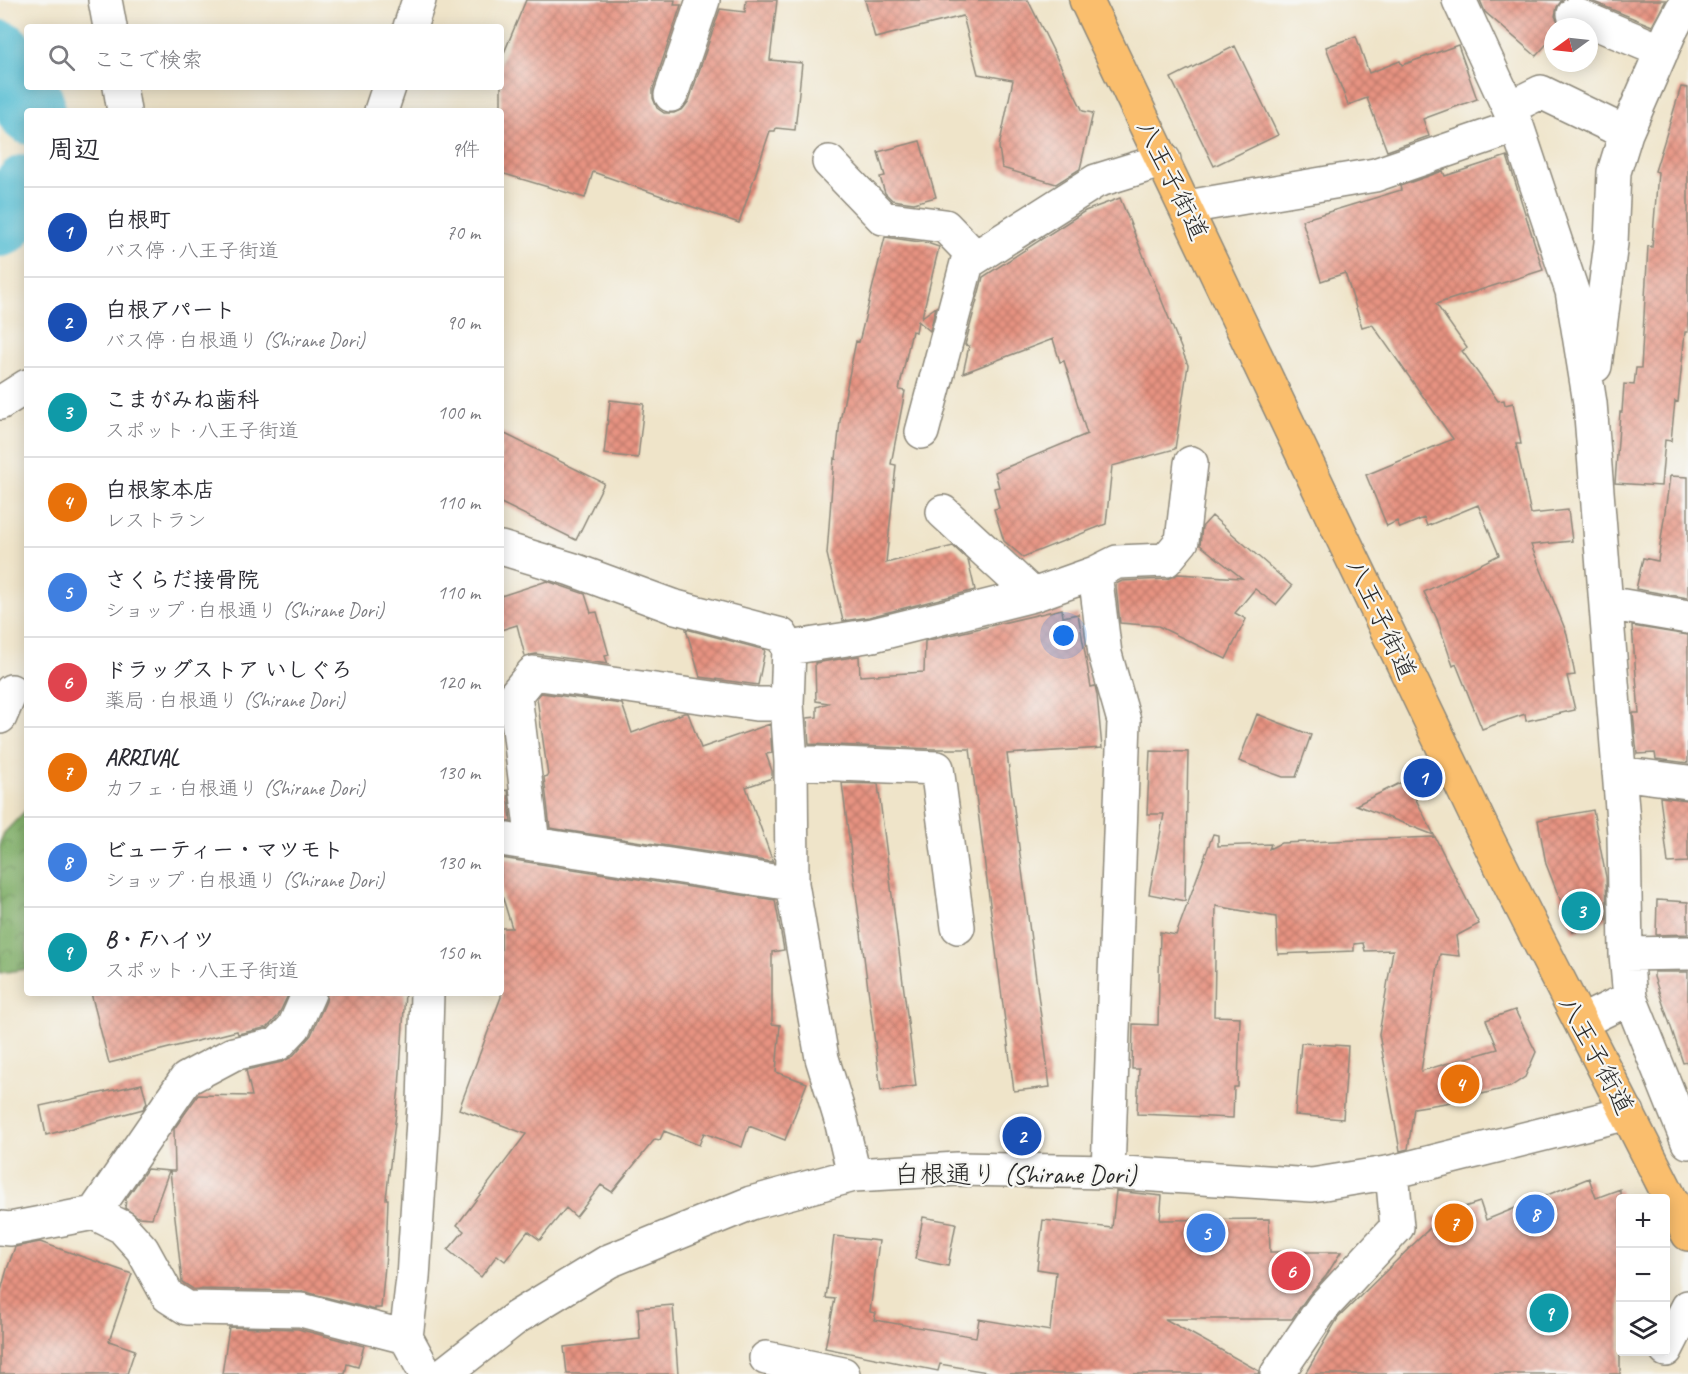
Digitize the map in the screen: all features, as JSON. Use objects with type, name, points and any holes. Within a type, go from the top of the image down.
[{"type":"highway","name":"八王子街道","points":[[1086,0],[1513,890],[1688,1234]]},
{"type":"street","points":[[105,0],[109,24]]},
{"type":"street","points":[[411,24],[419,0]]},
{"type":"street","points":[[670,94],[702,0]]},
{"type":"street","points":[[1459,0],[1513,117],[1572,291],[1590,404],[1624,834],[1626,954],[1630,998],[1688,1142]]},
{"type":"street","points":[[1590,404],[1611,243],[1614,172],[1626,133],[1687,0]]},
{"type":"street","points":[[1574,14],[1662,51]]},
{"type":"street","points":[[120,90],[124,108]]},
{"type":"street","points":[[382,108],[388,90]]},
{"type":"street","points":[[1187,207],[1375,175],[1513,117],[1541,92],[1626,133]]},
{"type":"street","points":[[922,432],[967,263],[1096,181],[1164,160]]},
{"type":"street","points":[[829,162],[883,218],[945,226],[975,257]]},
{"type":"street","points":[[0,403],[24,388]]},
{"type":"street","points":[[789,648],[873,635],[1033,596],[1095,573],[1117,562],[1166,560],[1182,541],[1191,463]]},
{"type":"street","points":[[943,512],[1033,596]]},
{"type":"street","points":[[504,549],[571,569],[672,606],[781,635],[789,648],[787,704],[791,762],[792,884],[822,1058],[841,1120],[854,1175]]},
{"type":"street","points":[[1095,573],[1105,654],[1124,722],[1108,1172]]},
{"type":"street","points":[[1606,603],[1688,617]]},
{"type":"street","points":[[533,844],[515,695],[533,673],[756,704],[787,704]]},
{"type":"street","points":[[791,762],[938,768],[958,927]]},
{"type":"street","points":[[1619,773],[1688,782]]},
{"type":"street","points":[[504,839],[792,884]]},
{"type":"street","points":[[1626,954],[1688,953]]},
{"type":"street","points":[[94,1213],[186,1079],[233,1054],[278,1044],[294,1027],[308,996]]},
{"type":"street","points":[[426,1374],[406,1337],[413,1278],[424,1105],[427,996]]},
{"type":"street","points":[[1581,1022],[1630,998]]},
{"type":"street","name":"白根通り (Shirane Dori)","points":[[444,1374],[517,1317],[609,1261],[751,1203],[854,1175],[958,1169],[1108,1172],[1312,1185],[1392,1172],[1628,1113]]},
{"type":"street","points":[[1278,1374],[1323,1307],[1397,1227],[1392,1172]]},
{"type":"street","points":[[0,1228],[10,1229],[94,1213],[122,1227],[142,1249],[168,1296],[187,1308],[301,1310],[406,1337]]},
{"type":"street","points":[[1670,1342],[1688,1308]]},
{"type":"street","points":[[1665,1356],[1667,1374]]},
{"type":"street","points":[[766,1358],[843,1374]]},
{"type":"green space","points":[[24,812],[24,969],[0,973],[0,843],[4,833]]},
{"type":"building","points":[[526,0],[675,0],[674,5],[681,5],[653,89],[653,98],[657,108],[664,113],[674,113],[683,109],[689,101],[720,9],[745,12],[746,0],[777,0],[770,60],[802,63],[795,130],[776,128],[775,131],[770,131],[739,223],[593,172],[585,198],[504,174],[504,108],[501,108],[501,90],[504,90],[504,53]]},
{"type":"building","points":[[865,0],[1028,0],[1083,111],[1093,113],[1080,169],[1056,184],[1002,168],[999,147],[1013,80],[978,74],[963,16],[875,38]]},
{"type":"building","points":[[1480,0],[1562,0],[1557,7],[1556,18],[1544,18],[1544,47],[1536,56],[1485,12]]},
{"type":"building","points":[[1589,0],[1666,0],[1652,26]]},
{"type":"building","points":[[1356,36],[1369,73],[1400,61],[1402,65],[1458,45],[1477,99],[1423,119],[1429,136],[1387,151],[1367,98],[1348,105],[1326,47]]},
{"type":"building","points":[[1235,46],[1278,135],[1214,166],[1171,78]]},
{"type":"building","points":[[1681,87],[1688,88],[1688,332],[1685,332],[1678,402],[1675,401],[1671,441],[1665,440],[1661,486],[1615,483],[1624,384],[1634,385],[1636,368],[1641,368],[1648,246],[1652,247],[1658,172],[1655,171]]},
{"type":"building","points":[[920,141],[936,197],[914,203],[892,200],[885,193],[880,177],[885,176],[878,152]]},
{"type":"building","points":[[1507,156],[1543,270],[1436,304],[1467,348],[1462,351],[1498,401],[1504,400],[1505,405],[1513,403],[1521,444],[1516,444],[1531,514],[1568,510],[1572,541],[1531,545],[1567,634],[1575,675],[1567,676],[1575,710],[1526,721],[1525,714],[1482,729],[1456,664],[1453,666],[1437,619],[1424,592],[1499,555],[1478,505],[1427,526],[1424,518],[1400,528],[1397,521],[1387,526],[1366,475],[1453,439],[1372,324],[1362,327],[1345,273],[1321,281],[1302,220],[1401,190],[1400,186],[1443,171],[1445,176]]},
{"type":"building","points":[[1120,198],[1188,365],[1175,449],[1112,466],[1106,524],[1023,557],[1004,541],[994,509],[999,508],[994,488],[999,487],[995,472],[1087,434],[1064,361],[1060,362],[1053,339],[963,373],[969,346],[965,345],[983,277],[1085,211]]},
{"type":"building","points":[[885,237],[939,247],[922,317],[936,307],[930,331],[918,321],[916,332],[912,331],[899,390],[905,391],[891,464],[896,465],[886,563],[953,546],[968,560],[975,590],[869,617],[843,621],[827,554],[834,458],[836,459],[840,421],[856,341],[859,342]]},
{"type":"building","points":[[610,400],[644,404],[638,458],[604,454]]},
{"type":"building","points":[[504,433],[604,483],[576,540],[504,504]]},
{"type":"building","points":[[1670,476],[1688,477],[1688,598],[1636,589],[1643,558],[1658,561]]},
{"type":"building","points":[[1212,516],[1292,586],[1276,605],[1255,589],[1235,613],[1246,619],[1226,659],[1158,626],[1120,623],[1116,587],[1116,584],[1122,581],[1167,579],[1178,574],[1242,578],[1200,545],[1202,527]]},
{"type":"building","points":[[547,581],[585,594],[591,613],[597,612],[609,655],[605,656],[608,664],[536,654],[525,656],[517,625],[504,629],[504,595]]},
{"type":"building","points":[[1062,609],[1063,617],[1078,614],[1091,687],[1095,686],[1097,695],[1102,748],[1007,754],[1050,1087],[1014,1091],[970,749],[809,744],[807,718],[817,717],[817,707],[828,703],[816,701],[815,663],[859,656],[860,676],[924,672],[925,641]]},
{"type":"building","points":[[1632,626],[1688,635],[1688,763],[1656,759],[1655,753],[1637,754],[1633,713],[1639,713]]},
{"type":"building","points":[[686,629],[765,650],[758,685],[700,677]]},
{"type":"building","points":[[541,693],[622,704],[632,733],[688,713],[701,748],[770,724],[772,753],[766,754],[772,778],[746,787],[773,862],[550,828],[544,777],[548,776],[537,698]]},
{"type":"building","points":[[1257,714],[1311,735],[1296,777],[1283,777],[1239,761]]},
{"type":"building","points":[[1150,751],[1188,752],[1185,901],[1149,894],[1164,814],[1147,814]]},
{"type":"building","points":[[1406,780],[1434,835],[1356,805]]},
{"type":"building","points":[[842,783],[878,784],[916,1086],[881,1091]]},
{"type":"building","points":[[508,790],[511,822],[504,821],[504,791]]},
{"type":"building","points":[[1660,797],[1688,800],[1688,862],[1668,863]]},
{"type":"building","points":[[1593,810],[1606,877],[1607,919],[1573,932],[1546,864],[1538,820]]},
{"type":"building","points":[[1213,834],[1218,835],[1218,846],[1271,844],[1269,849],[1281,843],[1435,837],[1479,924],[1456,936],[1459,956],[1440,954],[1421,1071],[1498,1049],[1486,1020],[1515,1010],[1536,1052],[1525,1077],[1510,1087],[1446,1103],[1414,1108],[1408,1149],[1400,1151],[1379,1034],[1393,950],[1365,951],[1363,943],[1354,944],[1354,951],[1278,954],[1276,917],[1216,906],[1214,1016],[1240,1017],[1238,1087],[1234,1087],[1233,1118],[1137,1114],[1139,1069],[1132,1069],[1133,1024],[1158,1025],[1160,932],[1176,935]]},
{"type":"building","points":[[504,858],[775,900],[784,950],[772,952],[772,1024],[780,1025],[776,1072],[807,1083],[785,1140],[749,1126],[742,1147],[704,1133],[699,1145],[664,1131],[660,1140],[655,1139],[612,1192],[601,1185],[576,1217],[566,1208],[540,1240],[528,1231],[505,1261],[497,1255],[481,1277],[448,1250],[464,1231],[457,1225],[526,1134],[459,1109],[501,996],[504,996],[504,928],[512,928],[504,902]]},
{"type":"building","points":[[1657,900],[1688,902],[1688,934],[1656,935]]},
{"type":"building","points":[[1654,972],[1688,972],[1688,1062],[1683,1063]]},
{"type":"building","points":[[92,996],[288,996],[278,1016],[268,1027],[238,1034],[237,1031],[109,1063]]},
{"type":"building","points":[[327,996],[405,996],[399,1088],[386,1199],[388,1199],[386,1255],[381,1308],[375,1308],[375,1310],[302,1291],[193,1289],[182,1282],[170,1171],[175,1171],[174,1129],[198,1095],[252,1096],[246,1070],[282,1062],[292,1057],[311,1035]]},
{"type":"building","points":[[1301,1043],[1348,1046],[1343,1119],[1295,1115]]},
{"type":"building","points":[[142,1084],[147,1103],[143,1109],[46,1135],[40,1106]]},
{"type":"building","points":[[147,1169],[169,1171],[152,1218],[138,1217],[125,1208],[126,1199]]},
{"type":"building","points":[[1589,1178],[1596,1198],[1620,1189],[1620,1194],[1616,1194],[1616,1356],[1620,1356],[1620,1374],[1305,1374],[1338,1318],[1433,1225],[1430,1218],[1480,1202],[1486,1220]]},
{"type":"building","points":[[1116,1191],[1162,1196],[1160,1220],[1269,1219],[1270,1252],[1341,1252],[1326,1276],[1292,1319],[1165,1319],[1259,1371],[1258,1374],[999,1374],[940,1364],[938,1371],[825,1348],[835,1299],[826,1298],[834,1236],[879,1241],[870,1312],[876,1313],[874,1320],[976,1337],[979,1319],[1050,1331],[1056,1272],[1037,1269],[1043,1220],[1112,1228]]},
{"type":"building","points":[[923,1217],[956,1223],[948,1266],[915,1259]]},
{"type":"building","points":[[40,1242],[132,1274],[109,1341],[135,1350],[127,1374],[0,1374],[0,1294],[7,1269],[15,1247]]},
{"type":"building","points":[[673,1305],[678,1374],[567,1374],[564,1347],[640,1339],[638,1308]]},
{"type":"building","points":[[229,1327],[298,1329],[364,1346],[358,1367],[347,1364],[345,1374],[222,1374]]},
{"type":"waterway","points":[[0,54],[31,108]]},
{"type":"waterway","points":[[0,223],[24,192]]},
{"type":"place","name":"白根町","points":[[1423,778]]},
{"type":"place","name":"こまがみね歯科","points":[[1581,911]]},
{"type":"place","name":"白根家本店","points":[[1460,1084]]},
{"type":"place","name":"白根アパート","points":[[1022,1136]]},
{"type":"place","name":"ビューティー・マツモト","points":[[1535,1214]]},
{"type":"place","name":"ARRIVAL","points":[[1454,1223]]},
{"type":"place","name":"さくらだ接骨院","points":[[1206,1233]]},
{"type":"place","name":"ドラッグストア いしぐろ","points":[[1291,1271]]},
{"type":"place","name":"B・Fハイツ","points":[[1549,1313]]}]
